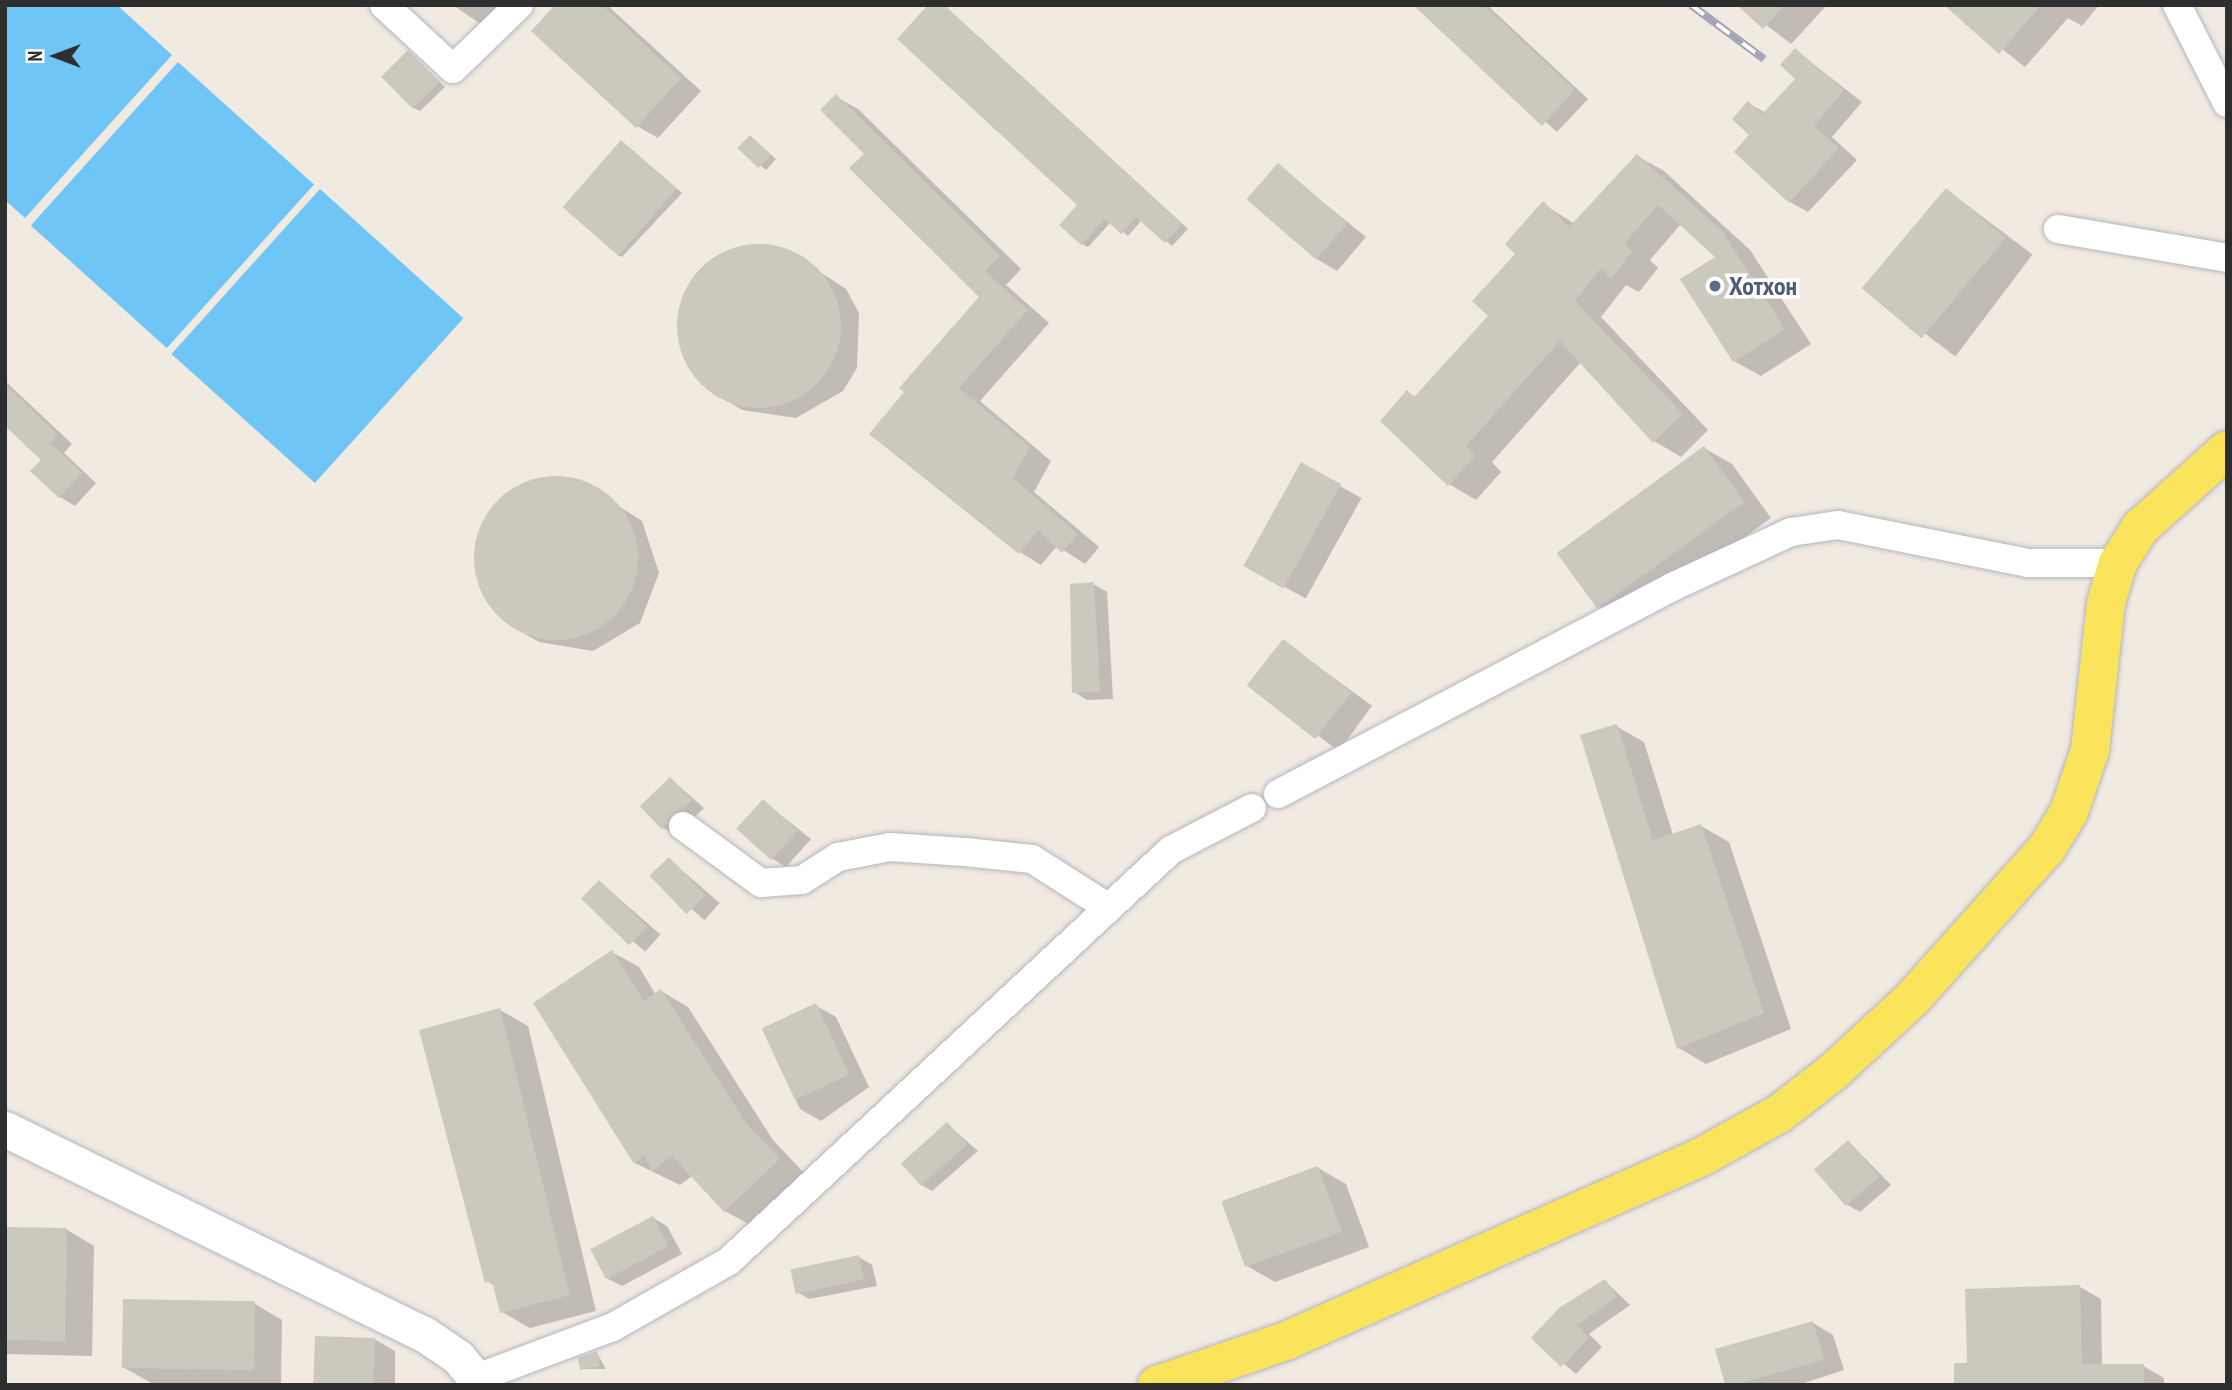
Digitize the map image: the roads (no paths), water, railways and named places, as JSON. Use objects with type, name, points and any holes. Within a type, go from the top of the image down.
[{"type":"main road","points":[[1157,1385],[1286,1340],[1701,1157],[1815,1088],[1993,912],[2069,812],[2090,750],[2106,603],[2118,563],[2140,527],[2227,450]]},
{"type":"street","points":[[384,5],[453,69],[519,5]]},
{"type":"street","points":[[2177,5],[2227,103]]},
{"type":"street","points":[[2058,229],[2227,258]]},
{"type":"street","points":[[1278,794],[1672,587],[1791,532],[1838,525],[2028,563],[2118,563]]},
{"type":"street","points":[[5,1129],[424,1334],[479,1381],[613,1327],[729,1261],[1171,850],[1252,807]]},
{"type":"street","points":[[683,826],[761,883],[802,880],[838,857],[890,847],[965,852],[1032,859],[1109,908]]},
{"type":"water","points":[[5,5],[117,5],[172,55],[25,218],[5,200]]},
{"type":"water","points":[[178,62],[314,184],[167,348],[31,225]]},
{"type":"water","points":[[320,189],[463,318],[315,483],[171,354]]},
{"type":"railway","points":[[1691,5],[1764,59]]},
{"type":"place","name":"Хотхон","points":[[1715,286]]}]
